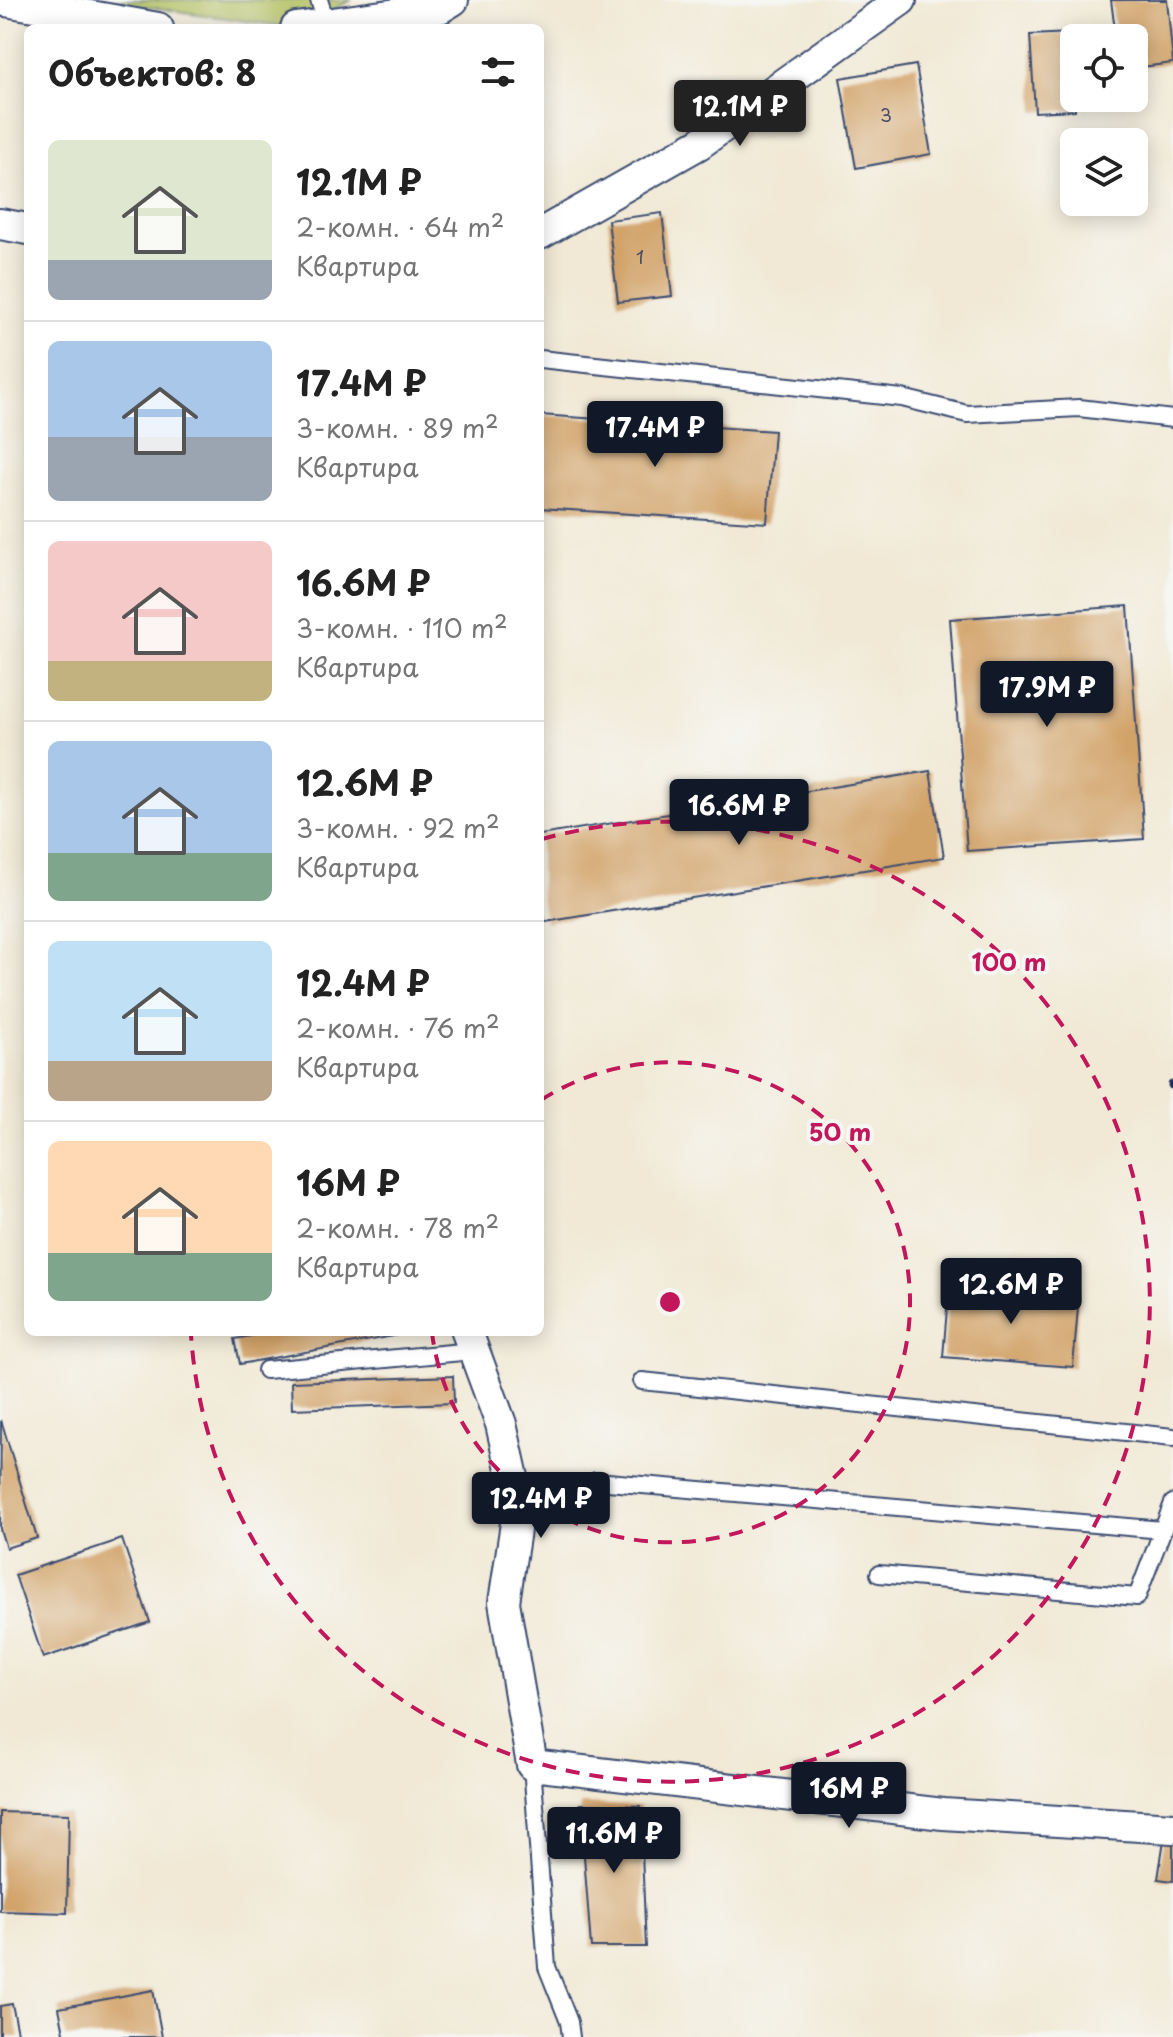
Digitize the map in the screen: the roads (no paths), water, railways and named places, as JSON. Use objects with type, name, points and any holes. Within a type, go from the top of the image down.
[{"type":"street","points":[[0,0],[135,24]]},
{"type":"street","points":[[303,24],[323,12],[440,8],[453,0]]},
{"type":"street","points":[[544,232],[699,144],[901,0]]},
{"type":"street","points":[[0,224],[24,228]]},
{"type":"street","points":[[470,1342],[501,1424],[519,1504],[504,1602],[532,1765],[943,1814],[1173,1828]]},
{"type":"lane","points":[[544,359],[902,398],[967,414],[1079,408],[1173,419]]},
{"type":"lane","points":[[266,1370],[470,1342]]},
{"type":"lane","points":[[642,1381],[1173,1437]]},
{"type":"lane","points":[[596,1481],[1163,1530]]},
{"type":"lane","points":[[879,1574],[1137,1597],[1173,1503]]},
{"type":"lane","points":[[532,1765],[547,1967],[569,2022],[571,2037]]}]
